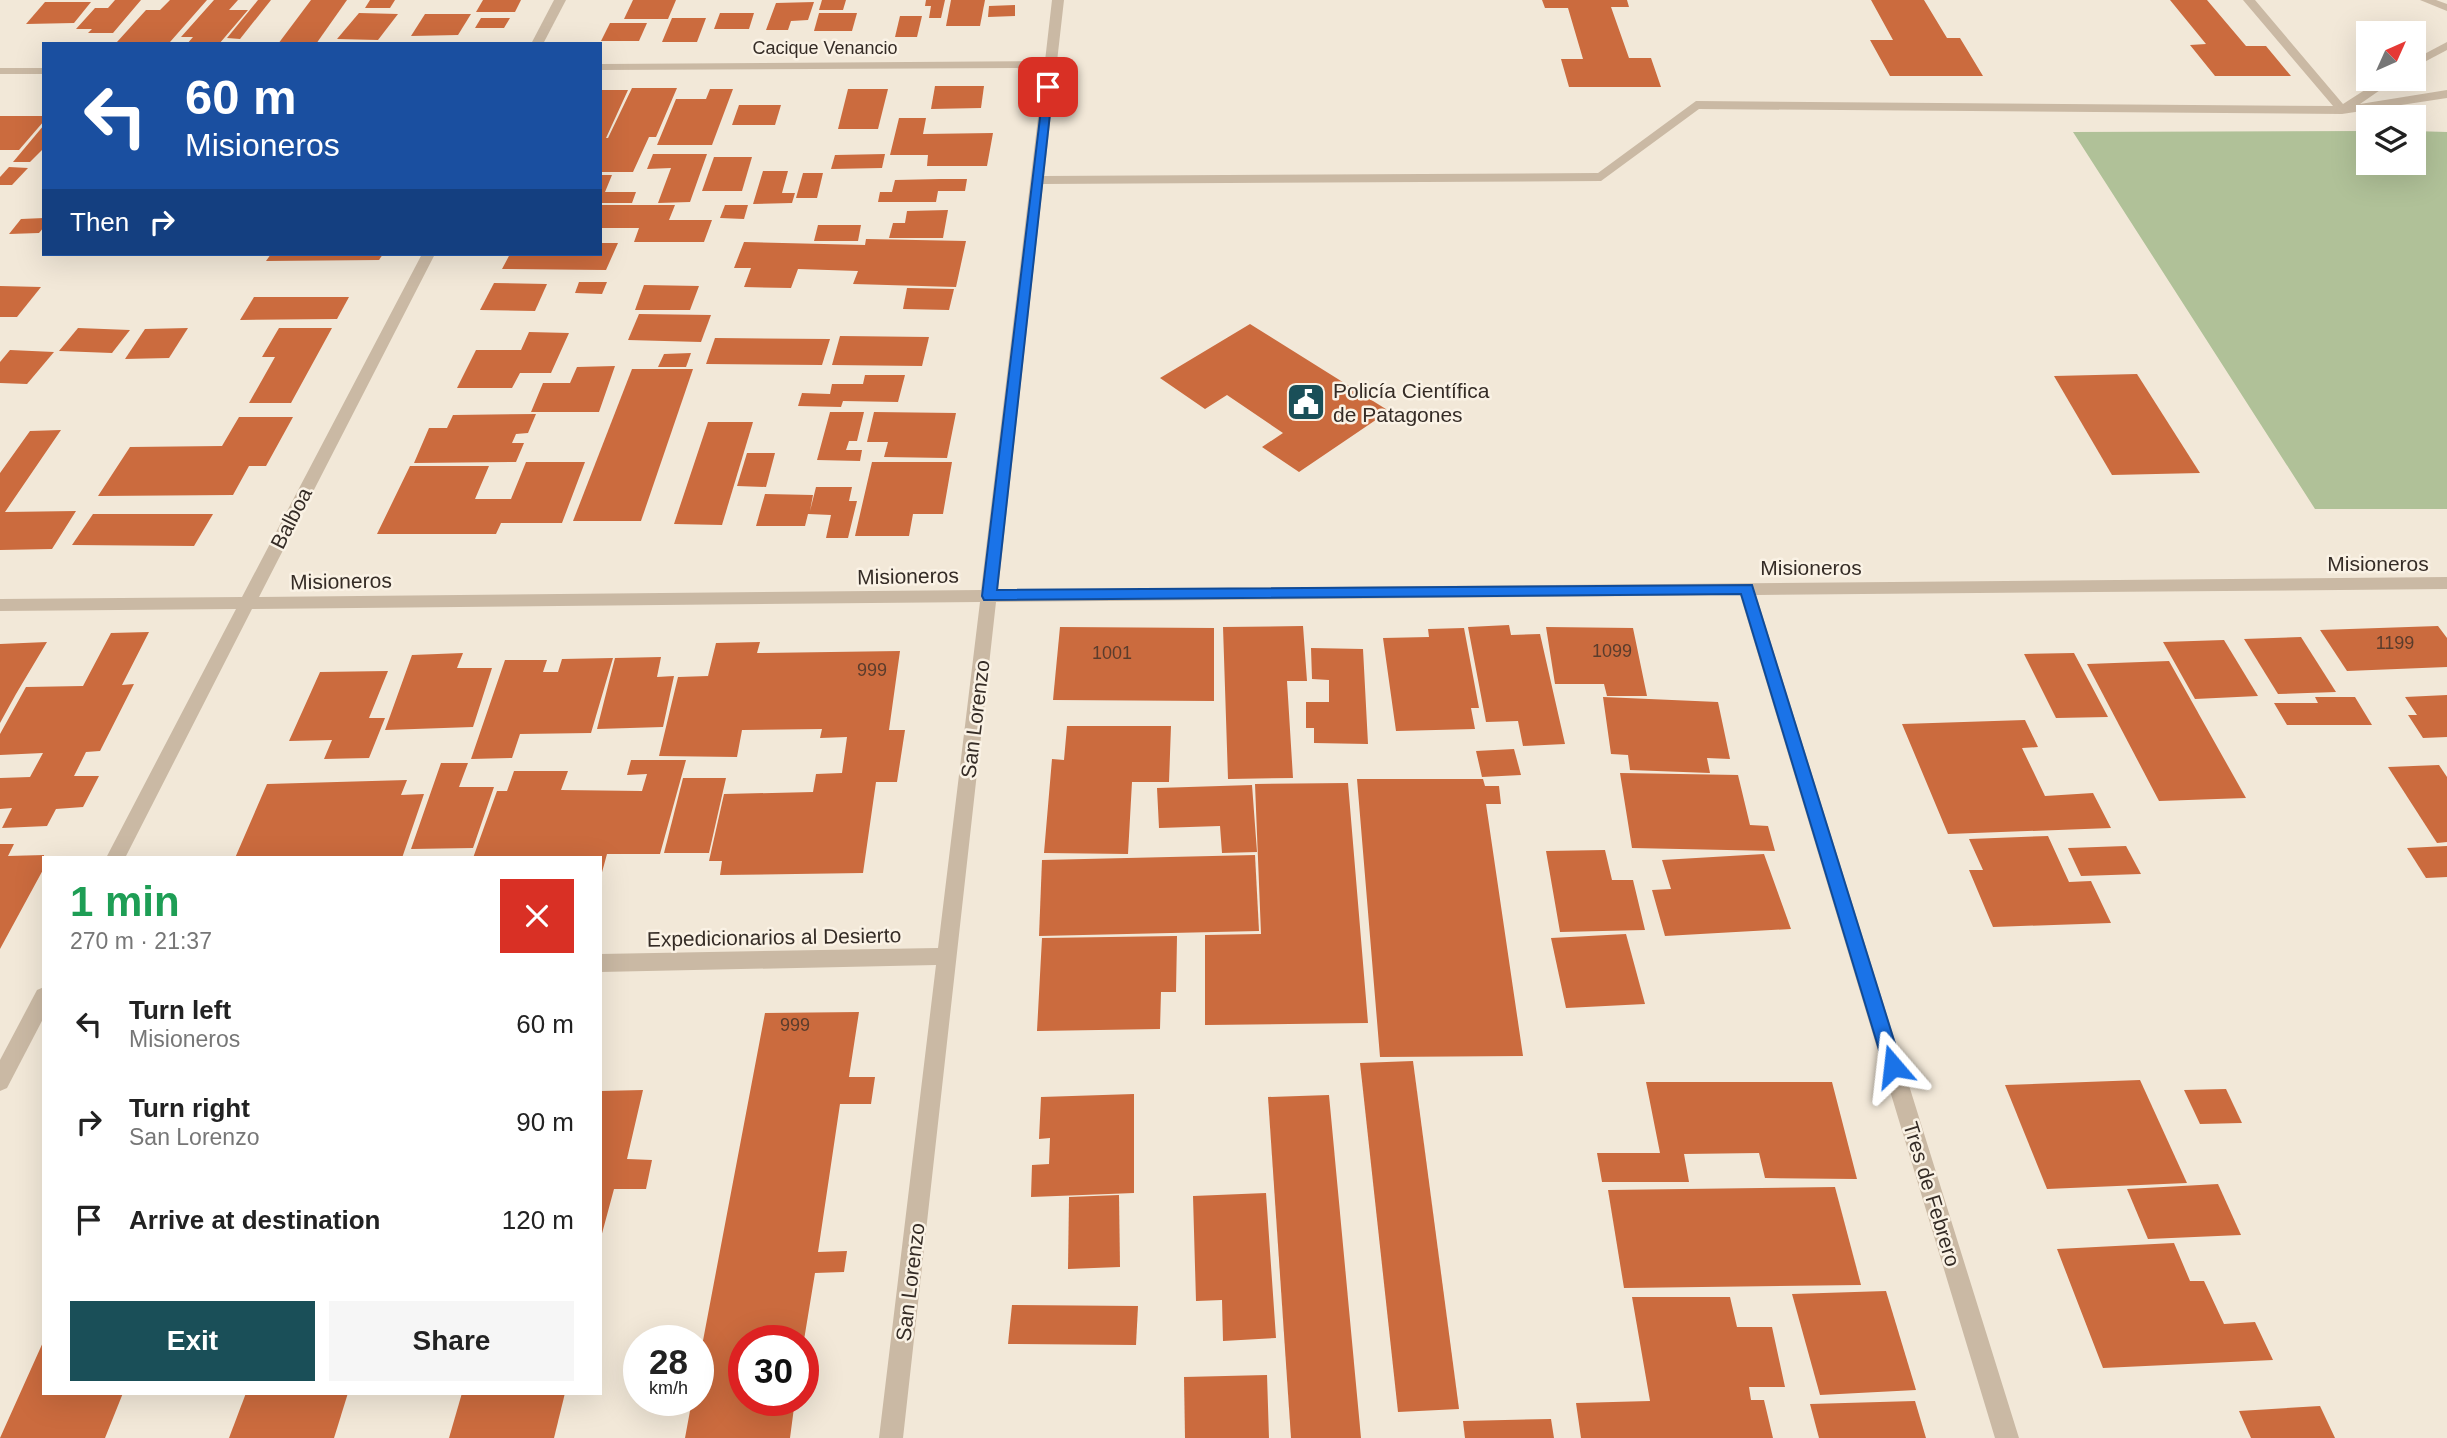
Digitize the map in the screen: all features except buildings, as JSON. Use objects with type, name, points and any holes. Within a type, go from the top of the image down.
[{"type":"street","points":[[538,42],[559,0]]},
{"type":"street","name":"San Lorenzo","points":[[891,1438],[1058,0]]},
{"type":"street","points":[[2249,0],[2342,110]]},
{"type":"street","points":[[2426,0],[2447,8]]},
{"type":"street","points":[[2426,57],[2447,45]]},
{"type":"street","name":"Cacique Venancio","points":[[602,67],[1051,64]]},
{"type":"street","points":[[0,71],[42,71]]},
{"type":"street","points":[[2342,110],[2371,91]]},
{"type":"street","points":[[1038,180],[1601,177],[1696,105],[2342,110],[2447,94]]},
{"type":"street","name":"Balboa","points":[[116,856],[427,256]]},
{"type":"street","name":"Misioneros","points":[[0,605],[2447,583]]},
{"type":"street","name":"Tres de Febrero","points":[[1746,589],[2007,1438]]},
{"type":"street","name":"Expedicionarios al Desierto","points":[[602,963],[948,956]]},
{"type":"street","points":[[0,1081],[42,1000]]},
{"type":"green space","points":[[2356,131],[2356,175],[2426,175],[2426,131],[2447,132],[2447,509],[2315,509],[2073,132]]},
{"type":"place","name":"Policía Científica de Patagones","points":[[1306,402]]},
{"type":"route","points":[[1048,87],[989,596],[1746,589],[1893,1066]]}]
